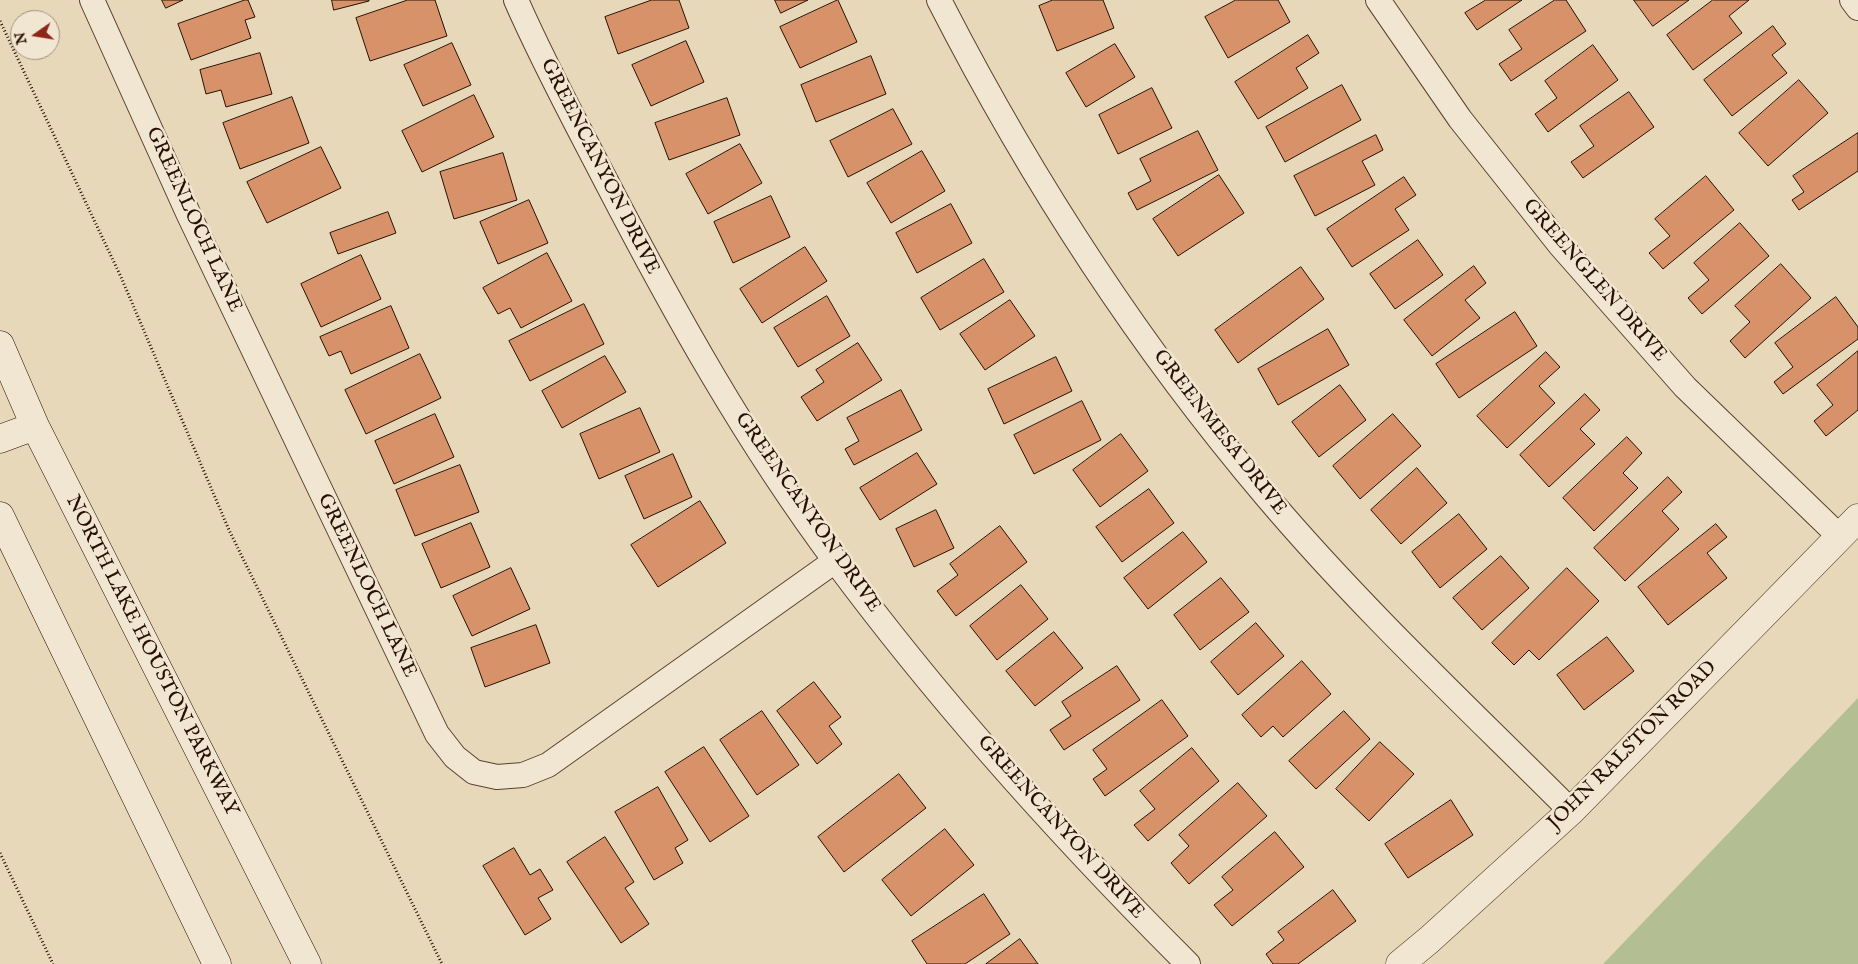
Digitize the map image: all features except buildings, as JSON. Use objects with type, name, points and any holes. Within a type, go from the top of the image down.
[{"type":"main road","name":"NORTH LAKE HOUSTON PARKWAY","points":[[0,346],[34,426],[307,964]]},
{"type":"main road","points":[[0,438],[34,426]]},
{"type":"main road","points":[[0,516],[217,964]]},
{"type":"main road","name":"JOHN RALSTON ROAD","points":[[1400,964],[1571,811],[1849,527]]},
{"type":"street","name":"GREENLOCH LANE","points":[[92,0],[188,214],[437,734],[454,758],[474,772],[498,777],[523,775],[548,765],[835,561]]},
{"type":"street","name":"GREENCANYON DRIVE","points":[[516,0],[554,82],[655,276],[777,478],[835,561],[915,664],[1003,768],[1129,905],[1188,964]]},
{"type":"street","name":"GREENMESA DRIVE","points":[[939,0],[974,68],[1043,186],[1110,289],[1196,408],[1268,498],[1354,593],[1571,811]]},
{"type":"street","name":"GREENGLEN DRIVE","points":[[1378,0],[1460,119],[1560,245],[1685,387],[1849,527]]},
{"type":"street","points":[[1852,0],[1858,8]]},
{"type":"path","points":[[0,21],[121,277],[229,530],[442,964]]},
{"type":"path","points":[[0,853],[53,964]]},
{"type":"green space","points":[[1858,698],[1858,964],[1603,964]]}]
